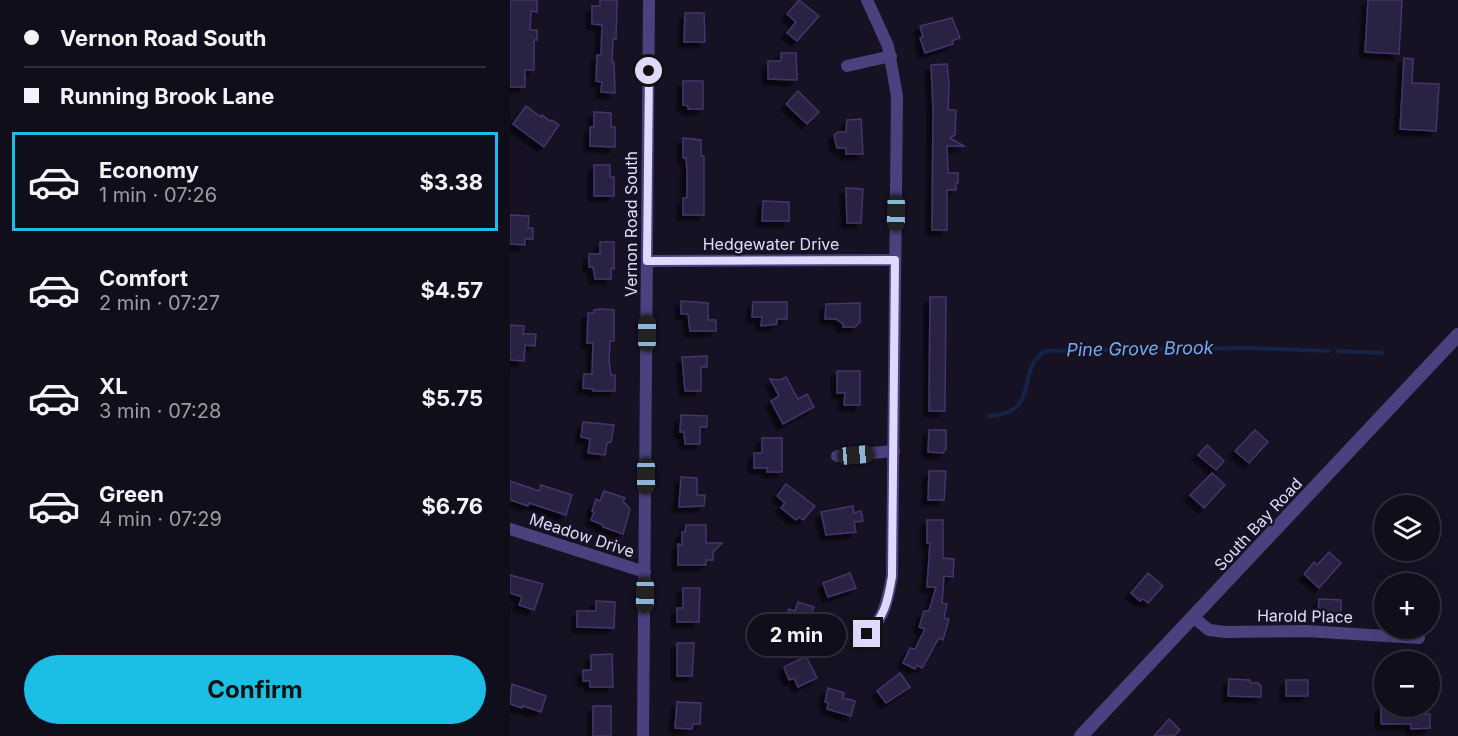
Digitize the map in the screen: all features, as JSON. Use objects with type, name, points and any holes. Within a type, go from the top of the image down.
[{"type":"street","name":"Vernon Road South","points":[[644,736],[649,0]]},
{"type":"street","points":[[857,640],[879,623],[888,602],[892,576],[894,451],[897,96],[891,56],[867,0]]},
{"type":"street","points":[[847,66],[891,56]]},
{"type":"street","name":"Hedgewater Drive","points":[[647,261],[895,260]]},
{"type":"street","name":"South Bay Road","points":[[1081,736],[1458,334]]},
{"type":"street","points":[[837,456],[894,451]]},
{"type":"street","name":"Meadow Drive","points":[[510,529],[645,572]]},
{"type":"street","name":"Harold Place","points":[[1193,618],[1209,630],[1225,632],[1306,631],[1374,635]]},
{"type":"building","points":[[510,0],[537,0],[537,12],[531,11],[530,30],[537,30],[537,40],[534,40],[534,70],[525,70],[525,87],[510,87]]},
{"type":"building","points":[[600,0],[617,0],[616,39],[613,39],[612,62],[614,62],[615,93],[601,92],[602,82],[596,81],[597,55],[601,55],[602,25],[592,24],[592,6],[600,6]]},
{"type":"building","points":[[799,0],[819,16],[797,41],[787,33],[796,22],[787,14]]},
{"type":"building","points":[[1368,0],[1402,0],[1399,54],[1365,52]]},
{"type":"building","points":[[685,13],[704,13],[705,42],[684,42]]},
{"type":"building","points":[[952,18],[960,38],[952,41],[953,44],[925,53],[920,38],[923,37],[920,26]]},
{"type":"building","points":[[781,53],[796,53],[797,80],[768,79],[768,61],[781,61]]},
{"type":"building","points":[[1404,58],[1413,59],[1412,83],[1439,84],[1436,131],[1400,129]]},
{"type":"building","points":[[947,64],[948,110],[956,110],[955,135],[950,138],[964,146],[947,146],[948,173],[958,173],[958,183],[956,183],[956,190],[947,190],[947,230],[932,230],[931,65]]},
{"type":"building","points":[[683,81],[703,81],[703,109],[688,109],[688,106],[683,105]]},
{"type":"building","points":[[798,91],[819,112],[807,124],[786,104]]},
{"type":"building","points":[[526,106],[541,117],[542,115],[559,125],[544,147],[513,124]]},
{"type":"building","points":[[594,112],[611,113],[611,127],[615,127],[615,147],[590,146],[590,127],[594,127]]},
{"type":"building","points":[[861,119],[863,154],[846,154],[846,148],[837,148],[834,135],[838,132],[846,132],[847,120]]},
{"type":"building","points":[[683,138],[701,140],[701,156],[704,156],[704,215],[683,215],[683,198],[687,198],[687,171],[686,158],[683,158]]},
{"type":"building","points":[[594,165],[610,165],[610,177],[614,177],[614,196],[594,196]]},
{"type":"building","points":[[846,188],[863,189],[861,223],[847,223]]},
{"type":"building","points":[[763,201],[789,202],[789,221],[762,221]]},
{"type":"building","points":[[510,215],[529,216],[528,228],[533,228],[533,239],[525,239],[525,245],[510,244]]},
{"type":"building","points":[[600,242],[614,242],[614,269],[611,268],[611,279],[595,279],[593,267],[589,267],[589,254],[600,254]]},
{"type":"building","points":[[930,297],[946,297],[945,411],[929,411]]},
{"type":"building","points":[[681,301],[708,303],[708,320],[716,320],[716,331],[690,331],[688,314],[681,314]]},
{"type":"building","points":[[753,302],[787,302],[787,319],[777,319],[777,324],[761,326],[762,317],[752,317]]},
{"type":"building","points":[[860,303],[860,322],[855,327],[843,327],[843,324],[836,319],[825,319],[826,304]]},
{"type":"building","points":[[601,309],[614,310],[614,341],[610,341],[609,361],[611,375],[615,375],[615,391],[593,391],[593,389],[583,388],[584,374],[592,374],[593,343],[587,343],[588,313]]},
{"type":"building","points":[[510,325],[524,326],[523,334],[536,334],[535,346],[525,345],[524,361],[510,360]]},
{"type":"building","points":[[707,356],[707,367],[701,367],[701,391],[685,391],[682,357]]},
{"type":"building","points":[[837,371],[860,371],[860,405],[844,405],[845,393],[837,393]]},
{"type":"building","points":[[786,377],[798,399],[807,394],[814,407],[783,424],[771,401],[779,396],[770,379],[780,380]]},
{"type":"building","points":[[681,415],[707,416],[707,427],[700,427],[700,444],[685,444],[684,432],[680,432]]},
{"type":"building","points":[[583,422],[614,425],[611,442],[607,443],[605,455],[588,453],[590,439],[581,437]]},
{"type":"building","points":[[929,430],[946,430],[946,449],[943,453],[928,452]]},
{"type":"building","points":[[1255,430],[1268,442],[1249,463],[1235,451]]},
{"type":"building","points":[[762,438],[782,438],[782,472],[767,472],[767,468],[754,468],[754,453],[762,453]]},
{"type":"building","points":[[1207,445],[1224,461],[1216,470],[1198,455]]},
{"type":"building","points":[[929,471],[946,471],[944,500],[928,500]]},
{"type":"building","points":[[1212,473],[1225,485],[1204,508],[1190,495]]},
{"type":"building","points":[[681,477],[697,478],[697,495],[705,495],[704,506],[679,507]]},
{"type":"building","points":[[510,481],[539,491],[541,485],[572,495],[566,515],[529,503],[528,506],[510,500]]},
{"type":"building","points":[[786,484],[815,506],[803,520],[799,517],[796,520],[781,508],[785,503],[777,496]]},
{"type":"building","points":[[604,491],[625,498],[623,501],[630,509],[623,534],[591,520],[596,499],[600,501]]},
{"type":"building","points":[[853,506],[854,513],[861,511],[863,521],[854,522],[856,532],[826,535],[821,512]]},
{"type":"building","points":[[927,520],[943,520],[943,558],[954,559],[953,577],[944,576],[942,603],[947,604],[944,618],[949,619],[943,640],[939,638],[922,668],[917,665],[915,669],[903,663],[910,648],[915,649],[925,629],[919,627],[924,611],[929,611],[936,587],[927,587],[930,543],[927,543]]},
{"type":"building","points":[[686,525],[706,525],[706,543],[722,543],[713,552],[713,560],[706,560],[706,565],[678,565],[678,544],[682,545],[682,532],[685,532]]},
{"type":"building","points":[[1329,552],[1341,563],[1319,588],[1304,574],[1314,562],[1317,565]]},
{"type":"building","points":[[850,573],[856,588],[828,597],[823,583]]},
{"type":"building","points":[[1148,573],[1163,586],[1148,603],[1143,599],[1140,601],[1131,593]]},
{"type":"building","points":[[510,575],[543,584],[534,610],[519,605],[522,597],[510,593]]},
{"type":"building","points":[[683,588],[700,588],[699,622],[677,622],[677,608],[683,608]]},
{"type":"building","points":[[1319,599],[1341,600],[1341,617],[1318,616]]},
{"type":"building","points":[[596,601],[615,602],[614,628],[577,627],[577,611],[596,611]]},
{"type":"building","points":[[798,602],[814,607],[800,643],[787,638],[790,625],[784,623],[789,609],[795,611]]},
{"type":"building","points":[[677,643],[694,643],[692,676],[677,676]]},
{"type":"building","points":[[612,654],[613,687],[590,687],[590,681],[583,681],[583,670],[591,670],[591,655]]},
{"type":"building","points":[[806,656],[817,678],[798,687],[794,678],[789,680],[784,667]]},
{"type":"building","points":[[900,673],[910,687],[886,703],[877,691]]},
{"type":"building","points":[[1229,679],[1250,680],[1250,683],[1258,683],[1261,686],[1261,697],[1228,696]]},
{"type":"building","points":[[1286,680],[1308,680],[1308,696],[1286,696]]},
{"type":"building","points":[[512,684],[546,696],[541,712],[510,704]]},
{"type":"building","points":[[828,688],[844,693],[843,698],[855,701],[851,716],[827,709],[828,703],[825,702]]},
{"type":"building","points":[[677,702],[701,703],[700,724],[693,724],[692,729],[675,728]]},
{"type":"building","points":[[593,706],[611,706],[611,736],[593,736]]},
{"type":"building","points":[[1381,717],[1430,717],[1430,728],[1411,729],[1411,724],[1381,724]]},
{"type":"building","points":[[1169,719],[1180,730],[1174,736],[1154,736]]},
{"type":"waterway","name":"Pine Grove Brook","points":[[989,416],[1006,413],[1016,407],[1022,399],[1030,370],[1045,351],[1246,348],[1329,351]]},
{"type":"waterway","name":"Pine Grove Brook","points":[[1338,351],[1382,353]]},
{"type":"route","points":[[649,71],[647,261],[895,260],[892,576],[888,602],[879,623],[867,634]]}]
